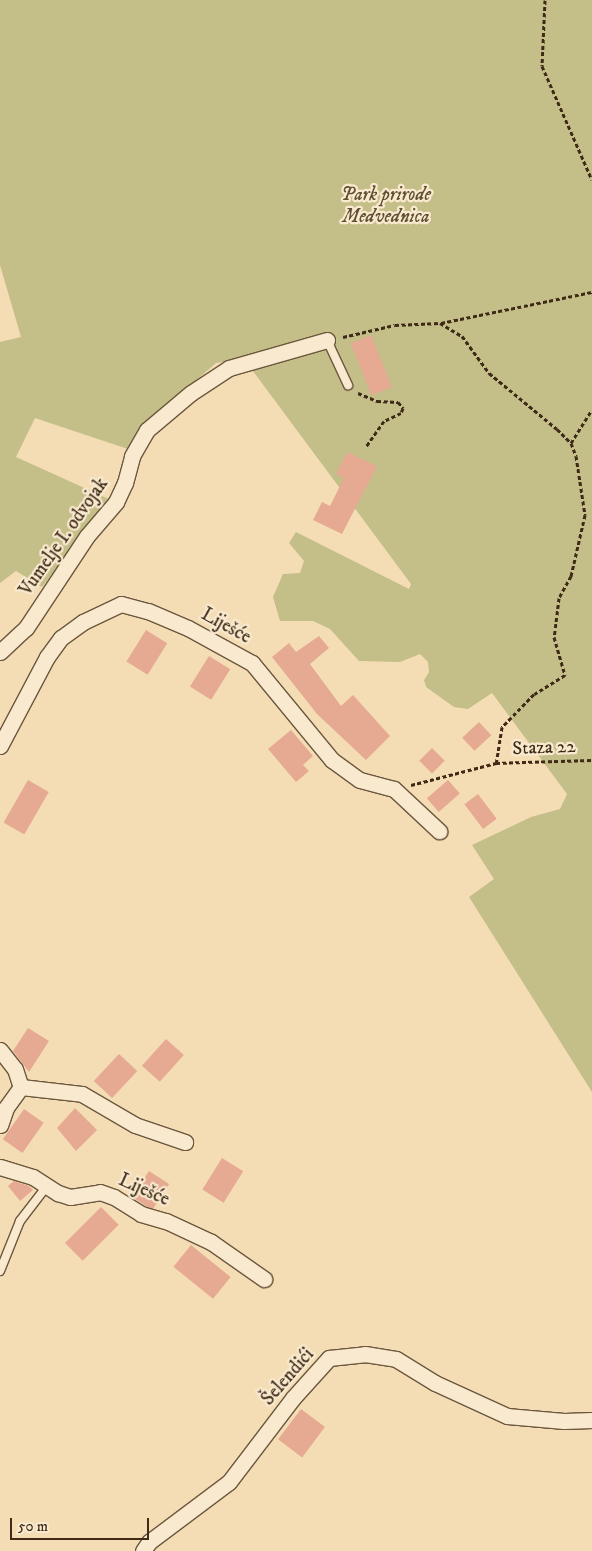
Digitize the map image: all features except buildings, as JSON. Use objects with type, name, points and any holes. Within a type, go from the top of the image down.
[{"type":"street","name":"Vumelje I. odvojak","points":[[0,652],[26,628],[87,536],[116,502],[125,483],[132,456],[147,430],[191,394],[229,368],[327,340]]},
{"type":"street","name":"Liješće","points":[[0,746],[43,664],[61,638],[83,622],[120,604],[148,611],[188,628],[252,663],[332,760],[360,780],[394,789],[439,831]]},
{"type":"street","points":[[0,1050],[15,1069],[21,1088]]},
{"type":"street","points":[[0,1125],[3,1107],[21,1088]]},
{"type":"street","points":[[21,1088],[82,1094],[135,1125],[185,1142]]},
{"type":"street","name":"Liješće","points":[[0,1167],[33,1177],[46,1186],[70,1197],[100,1192],[114,1197],[141,1214],[166,1221],[211,1242],[264,1280]]},
{"type":"street","name":"Šelendići","points":[[143,1551],[149,1542],[229,1482],[293,1398],[329,1358],[365,1354],[396,1360],[435,1383],[507,1416],[564,1421],[592,1420]]},
{"type":"lane","points":[[327,340],[348,385]]},
{"type":"lane","points":[[0,1271],[20,1222],[46,1186]]},
{"type":"path","points":[[544,0],[542,66],[592,180]]},
{"type":"path","points":[[327,340],[395,325],[440,323],[592,292]]},
{"type":"path","points":[[440,323],[462,336],[489,373],[571,443],[585,515],[571,576],[559,598],[554,637],[565,675],[534,694],[502,727],[496,763]]},
{"type":"path","points":[[348,385],[360,395],[377,401],[398,402],[403,408],[401,413],[384,421],[366,447]]},
{"type":"path","points":[[571,443],[592,410]]},
{"type":"path","name":"Staza 22","points":[[394,789],[496,763],[592,760]]},
{"type":"green space","name":"Park prirode Medvednica","points":[[0,0],[592,0],[592,1092],[469,897],[494,879],[472,845],[531,817],[560,809],[567,794],[492,693],[468,709],[454,707],[426,687],[424,680],[429,672],[428,662],[420,654],[400,662],[359,661],[330,629],[313,621],[280,621],[273,597],[283,574],[300,573],[304,561],[289,543],[296,532],[409,589],[411,584],[244,359],[216,363],[175,399],[131,450],[35,418],[16,457],[111,500],[42,587],[16,571],[0,583],[0,342],[21,337],[0,265]]}]
